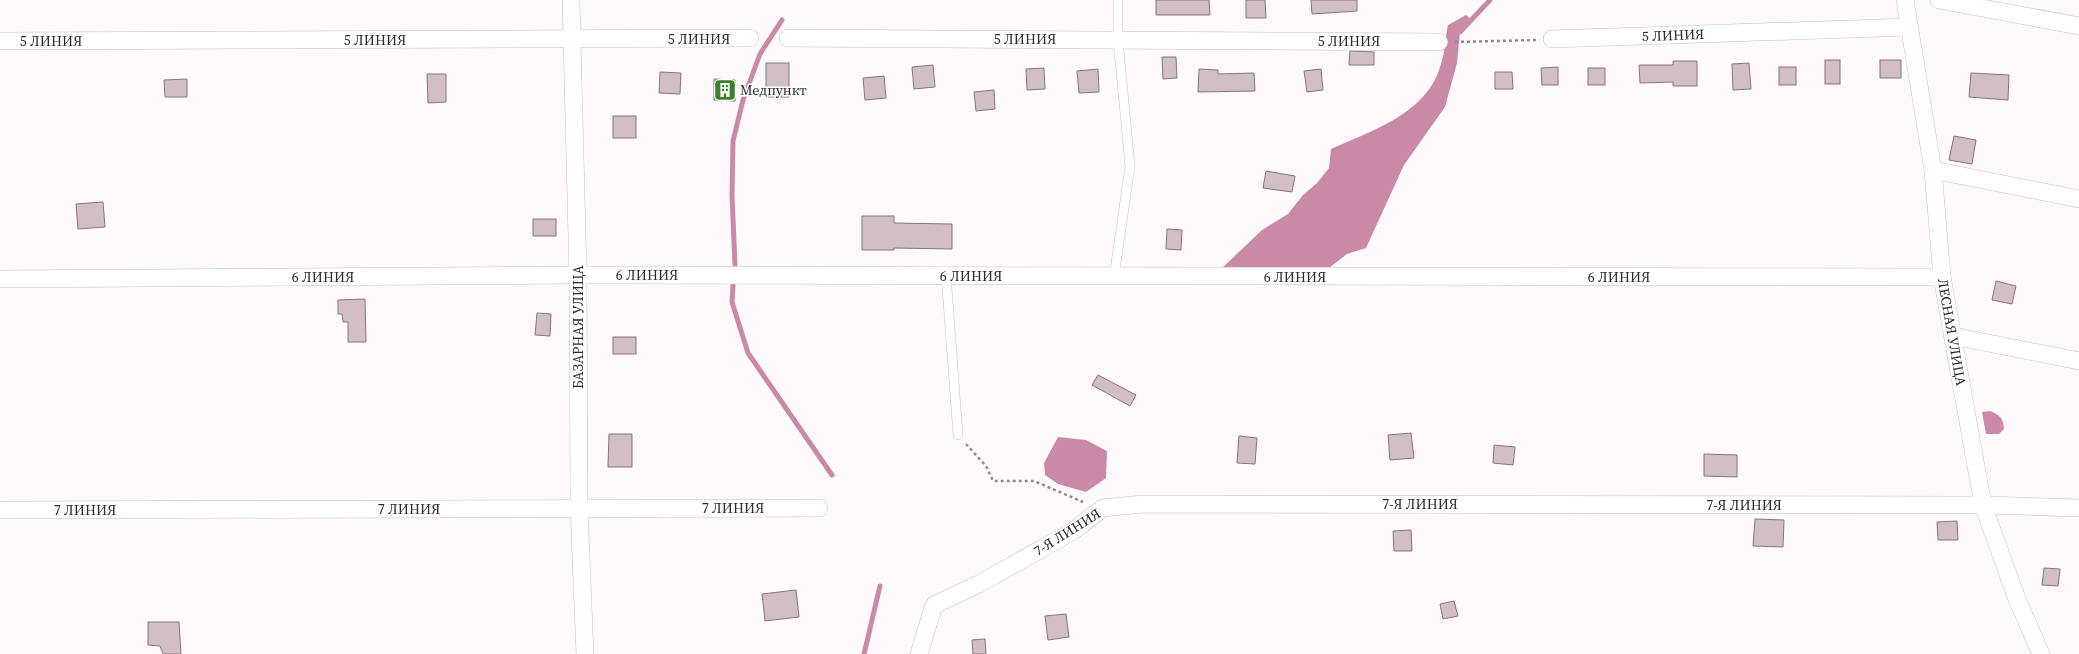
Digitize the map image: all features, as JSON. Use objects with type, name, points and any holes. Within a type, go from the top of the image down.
[{"type":"street","name":"БАЗАРНАЯ УЛИЦА","points":[[571,0],[578,275],[579,508],[585,654]]},
{"type":"street","name":"ЛЕСНАЯ УЛИЦА","points":[[1905,0],[1933,170],[1942,277],[1983,505],[2017,599],[2041,654]]},
{"type":"street","points":[[1939,0],[2079,26]]},
{"type":"street","name":"5 ЛИНИЯ","points":[[1552,39],[1909,27]]},
{"type":"street","name":"5 ЛИНИЯ","points":[[0,41],[571,40],[750,38]]},
{"type":"street","name":"5 ЛИНИЯ","points":[[788,38],[1439,42]]},
{"type":"street","points":[[1933,170],[2079,198]]},
{"type":"street","name":"6 ЛИНИЯ","points":[[0,279],[578,275],[946,275],[1114,277],[1942,277]]},
{"type":"street","points":[[1953,336],[2079,361]]},
{"type":"street","name":"7-Я ЛИНИЯ","points":[[919,654],[934,605],[979,584],[1073,531],[1103,508],[1143,504],[1983,505],[2079,508]]},
{"type":"street","name":"7 ЛИНИЯ","points":[[0,510],[819,508]]},
{"type":"lane","points":[[1114,277],[1130,166],[1118,40],[1118,0]]},
{"type":"lane","points":[[946,275],[958,435]]},
{"type":"path","points":[[1439,42],[1486,42],[1552,39]]},
{"type":"path","points":[[958,435],[986,466],[993,481],[1034,481],[1074,499],[1103,508]]},
{"type":"shaded area","points":[[1466,15],[1472,20],[1460,32],[1457,63],[1445,107],[1404,165],[1366,248],[1347,254],[1320,275],[1222,268],[1262,230],[1288,214],[1303,195],[1317,183],[1329,168],[1331,149],[1379,128],[1395,119],[1410,109],[1423,97],[1433,83],[1440,67],[1448,25]]},
{"type":"shaded area","points":[[1990,411],[1999,416],[2003,422],[2004,429],[1999,434],[1986,434],[1982,412]]},
{"type":"shaded area","points":[[1058,437],[1086,440],[1107,451],[1106,478],[1086,492],[1058,484],[1045,475],[1044,463]]},
{"type":"building","points":[[1156,0],[1209,0],[1210,15],[1156,15]]},
{"type":"building","points":[[1246,0],[1265,0],[1266,18],[1246,18]]},
{"type":"building","points":[[1311,0],[1357,0],[1357,11],[1312,14]]},
{"type":"building","points":[[1350,51],[1374,52],[1374,65],[1349,65]]},
{"type":"building","points":[[1162,57],[1176,57],[1177,78],[1163,79]]},
{"type":"building","points":[[1825,60],[1840,60],[1840,84],[1825,84]]},
{"type":"building","points":[[1880,60],[1901,60],[1901,78],[1880,78]]},
{"type":"building","points":[[1673,61],[1697,61],[1697,86],[1673,86],[1673,82],[1640,83],[1639,65],[1673,65]]},
{"type":"building","points":[[766,63],[789,63],[789,97],[766,97]]},
{"type":"building","points":[[1749,63],[1751,89],[1733,90],[1732,64]]},
{"type":"building","points":[[933,65],[935,87],[914,89],[912,67]]},
{"type":"building","points":[[1558,67],[1558,85],[1542,85],[1541,68]]},
{"type":"building","points":[[1779,67],[1796,67],[1796,85],[1779,85]]},
{"type":"building","points":[[1044,68],[1045,89],[1027,90],[1026,69]]},
{"type":"building","points":[[1588,68],[1605,68],[1605,85],[1588,85]]},
{"type":"building","points":[[1098,69],[1099,92],[1079,93],[1077,71]]},
{"type":"building","points":[[1199,69],[1218,70],[1218,74],[1254,73],[1255,91],[1198,92]]},
{"type":"building","points":[[1321,69],[1323,90],[1307,92],[1304,71]]},
{"type":"building","points":[[660,72],[681,73],[680,94],[659,93]]},
{"type":"building","points":[[1495,72],[1512,72],[1513,89],[1495,89]]},
{"type":"building","points":[[1971,73],[2009,75],[2008,100],[1969,97]]},
{"type":"building","points":[[427,74],[446,74],[446,102],[428,103]]},
{"type":"building","points":[[884,76],[886,98],[865,100],[863,78]]},
{"type":"building","points":[[187,79],[187,97],[165,97],[164,80]]},
{"type":"building","name":"Медпункт","points":[[714,79],[735,80],[735,101],[714,100]]},
{"type":"building","points":[[994,90],[995,109],[976,111],[974,92]]},
{"type":"building","points":[[613,116],[636,116],[636,138],[613,138]]},
{"type":"building","points":[[1954,136],[1976,140],[1972,164],[1949,160]]},
{"type":"building","points":[[1266,171],[1295,176],[1292,192],[1263,188]]},
{"type":"building","points":[[103,202],[105,227],[78,229],[76,204]]},
{"type":"building","points":[[862,216],[894,216],[894,223],[952,224],[952,249],[894,248],[894,250],[862,250]]},
{"type":"building","points":[[533,219],[556,219],[556,236],[533,236]]},
{"type":"building","points":[[1167,229],[1182,230],[1181,250],[1166,249]]},
{"type":"building","points":[[1996,281],[2016,286],[2012,304],[1992,300]]},
{"type":"building","points":[[365,299],[366,342],[348,342],[348,322],[343,322],[342,314],[338,314],[338,300]]},
{"type":"building","points":[[537,313],[551,314],[550,336],[535,335]]},
{"type":"building","points":[[613,337],[636,337],[636,354],[613,354]]},
{"type":"building","points":[[1098,375],[1136,395],[1130,406],[1092,385]]},
{"type":"building","points":[[1411,433],[1414,458],[1390,460],[1388,435]]},
{"type":"building","points":[[609,434],[632,434],[632,467],[608,467]]},
{"type":"building","points":[[1239,436],[1257,438],[1255,464],[1237,463]]},
{"type":"building","points":[[1494,445],[1515,447],[1513,465],[1493,463]]},
{"type":"building","points":[[1704,454],[1737,455],[1737,477],[1704,476]]},
{"type":"building","points":[[1755,519],[1784,520],[1783,547],[1753,546]]},
{"type":"building","points":[[1957,521],[1958,540],[1938,540],[1937,522]]},
{"type":"building","points":[[1411,530],[1412,551],[1394,551],[1393,531]]},
{"type":"building","points":[[2044,568],[2060,569],[2058,586],[2042,585]]},
{"type":"building","points":[[796,590],[799,617],[765,621],[762,594]]},
{"type":"building","points":[[1454,601],[1458,616],[1443,619],[1440,604]]},
{"type":"building","points":[[1066,614],[1069,637],[1048,640],[1045,616]]},
{"type":"building","points":[[148,622],[179,622],[181,654],[163,654],[160,646],[148,645]]},
{"type":"building","points":[[985,639],[986,654],[973,654],[972,640]]},
{"type":"waterway","points":[[1460,32],[1490,0]]},
{"type":"waterway","points":[[735,265],[732,195],[733,141],[743,100],[760,54],[782,20]]},
{"type":"waterway","points":[[733,285],[732,302],[748,353],[832,475]]},
{"type":"waterway","points":[[864,654],[880,586]]},
{"type":"place","name":"Медпункт","points":[[725,90]]}]
